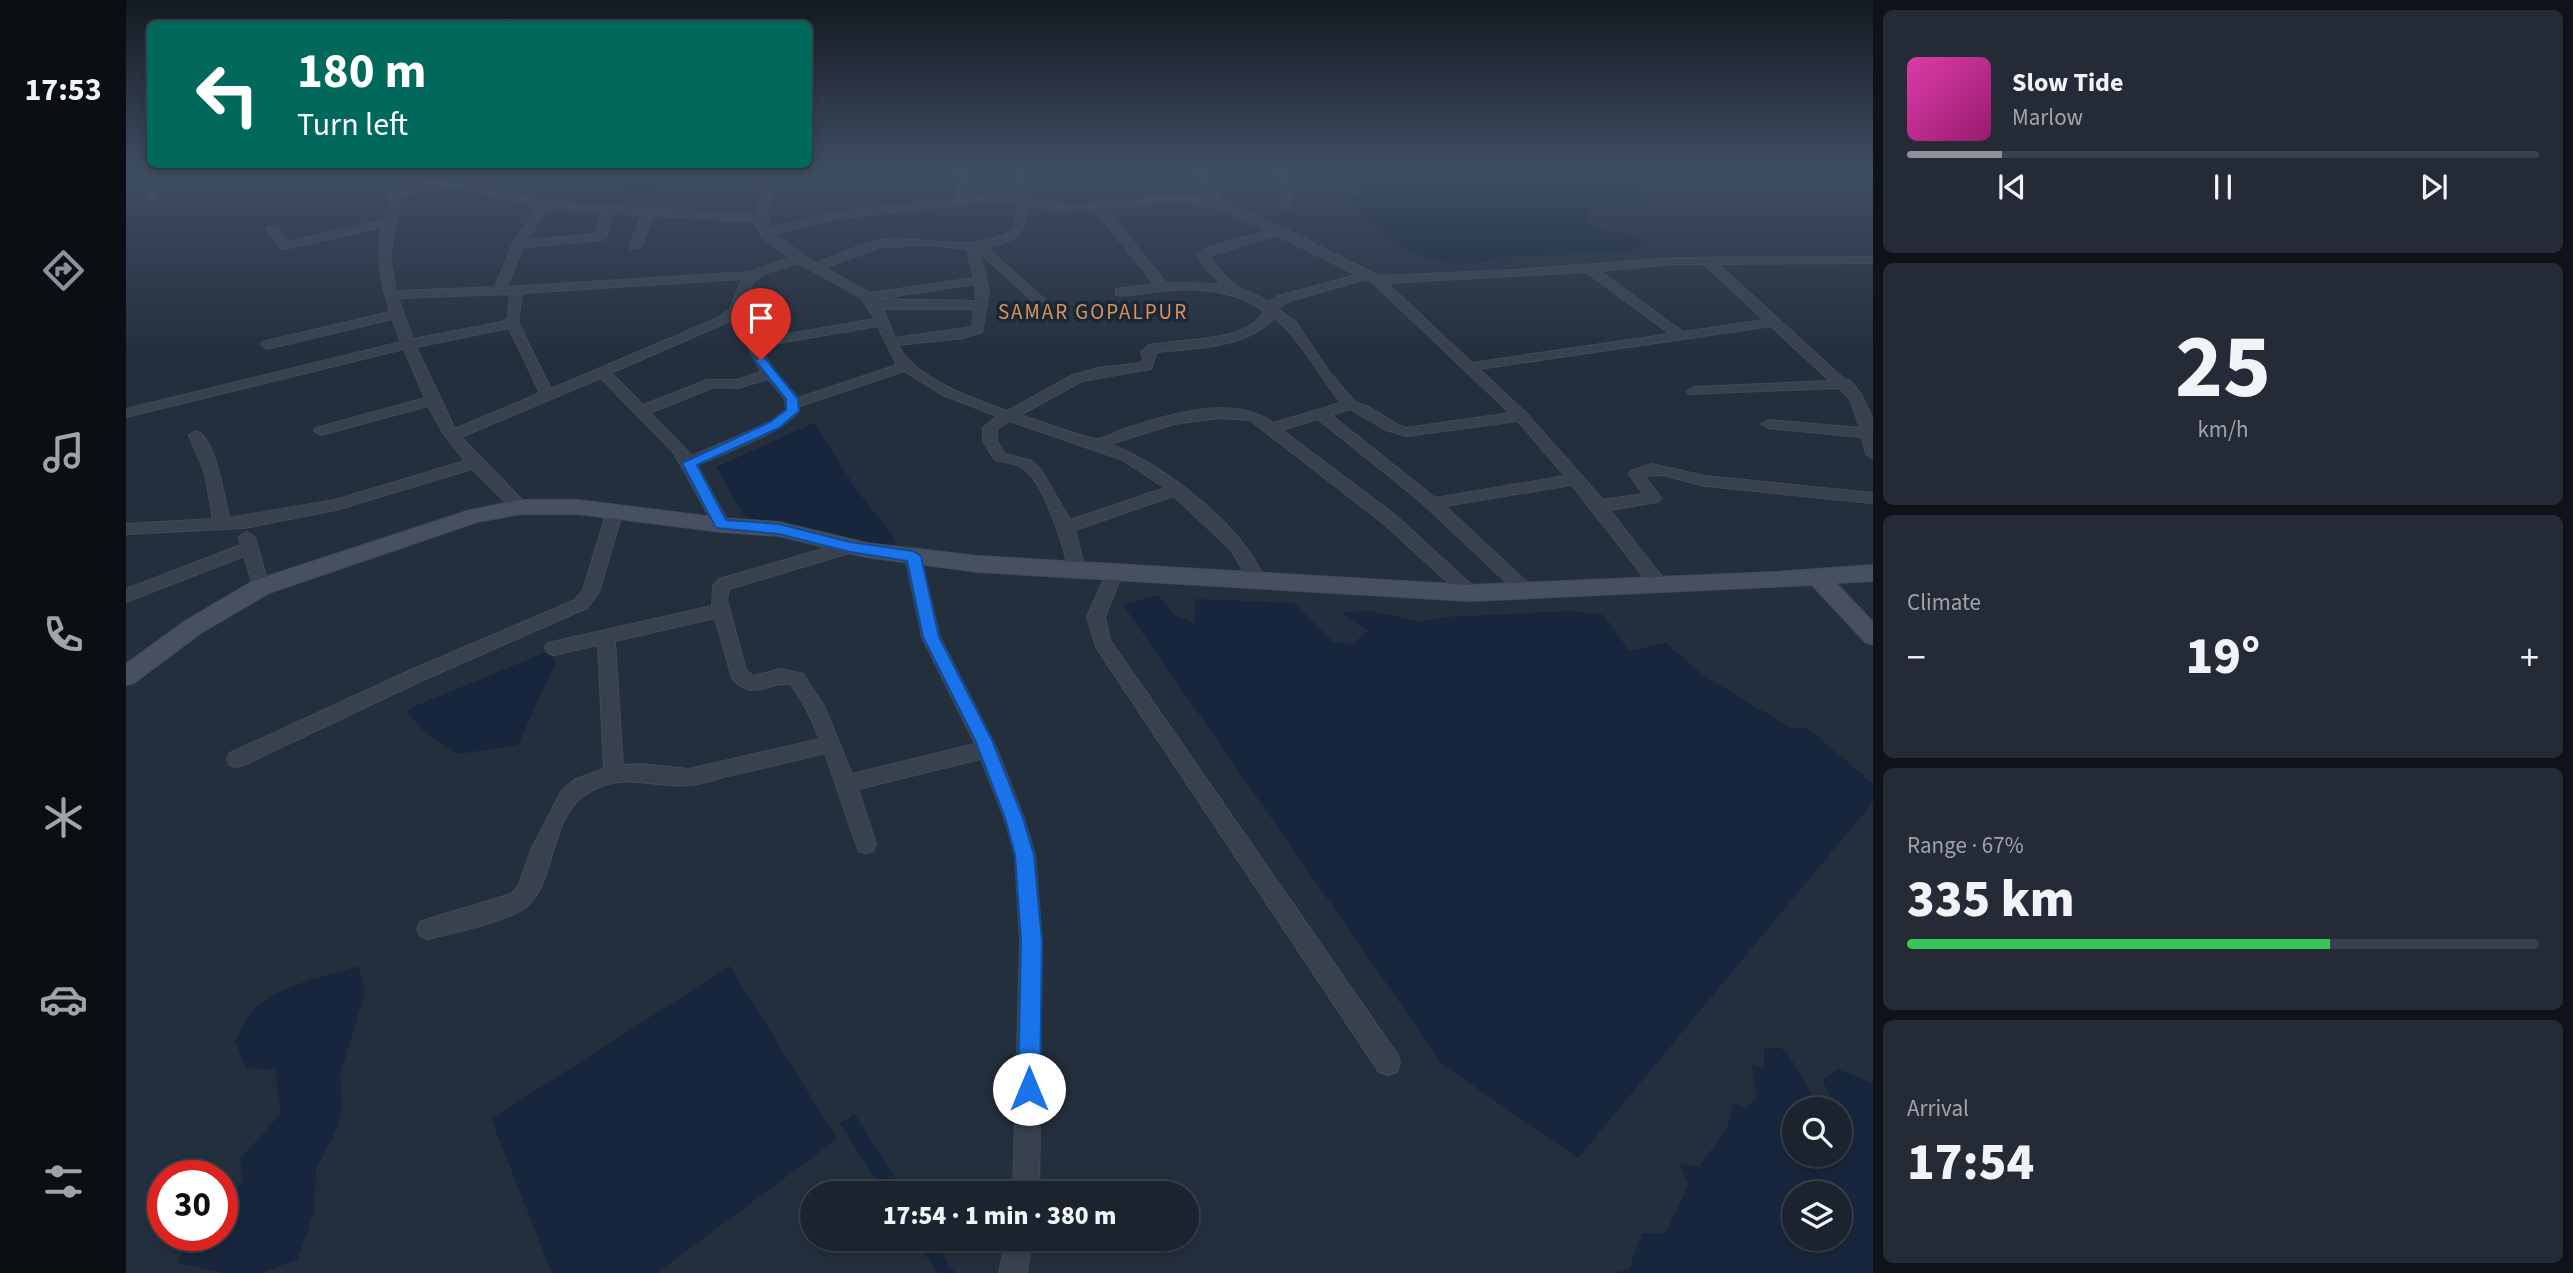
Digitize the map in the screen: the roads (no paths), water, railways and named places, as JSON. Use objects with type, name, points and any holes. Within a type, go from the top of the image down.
[{"type":"street","points":[[275,232],[285,246],[344,232]]},
{"type":"street","points":[[388,232],[384,260],[390,295],[433,400],[452,436],[474,463],[520,507]]},
{"type":"street","points":[[500,290],[526,232]]},
{"type":"street","points":[[519,244],[598,238],[602,232]]},
{"type":"street","points":[[635,247],[641,232]]},
{"type":"street","points":[[816,267],[879,244],[929,242],[975,246],[1012,232]]},
{"type":"street","points":[[1119,232],[1161,286]]},
{"type":"street","points":[[1276,232],[1210,250],[1203,255],[1210,267],[1235,289],[1262,302],[1272,312],[1286,319],[1298,332],[1325,375],[1350,405]]},
{"type":"street","points":[[1284,232],[1373,278],[1469,367],[1521,416],[1599,506],[1659,585]]},
{"type":"street","points":[[765,233],[798,259],[848,283],[871,301],[900,360],[906,366],[947,391],[1097,445],[1146,467],[1175,489],[1232,542],[1253,569],[1256,580]]},
{"type":"street","points":[[891,342],[973,332],[979,326],[981,280],[975,246]]},
{"type":"street","points":[[975,246],[1059,318]]},
{"type":"street","points":[[390,295],[751,275],[798,259]]},
{"type":"street","points":[[1077,570],[1066,527],[1031,467],[1020,461],[1004,459],[998,454],[990,442],[990,428],[1037,397],[1073,380],[1101,372],[1146,366],[1151,349],[1204,343],[1241,333],[1264,322],[1272,312],[1273,305],[1282,299],[1373,278],[1590,269],[1706,260],[1873,260]]},
{"type":"street","points":[[1706,260],[1845,384],[1869,417],[1873,454]]},
{"type":"street","points":[[1590,269],[1681,336]]},
{"type":"street","points":[[452,436],[722,321],[736,311],[743,287],[751,275]]},
{"type":"street","points":[[871,301],[981,280]]},
{"type":"street","points":[[1120,292],[1161,286],[1235,289]]},
{"type":"street","points":[[516,289],[512,322],[548,396]]},
{"type":"street","points":[[871,301],[982,305]]},
{"type":"street","points":[[689,463],[775,425],[793,411],[793,404],[761,360],[736,311]]},
{"type":"street","points":[[267,345],[398,314]]},
{"type":"street","points":[[754,343],[883,321]]},
{"type":"street","points":[[126,413],[512,322]]},
{"type":"street","points":[[1469,367],[1775,322]]},
{"type":"street","points":[[793,404],[906,366]]},
{"type":"street","points":[[604,373],[689,463],[722,525]]},
{"type":"street","points":[[642,411],[712,383],[737,384],[770,374]]},
{"type":"street","points":[[1694,391],[1845,384]]},
{"type":"street","points":[[321,431],[433,400]]},
{"type":"street","points":[[1273,428],[1301,422],[1350,405],[1362,408],[1393,429],[1406,432],[1521,416]]},
{"type":"street","points":[[1097,445],[1144,427],[1226,413],[1254,416],[1389,519],[1470,593]]},
{"type":"street","points":[[1320,414],[1380,457],[1434,503],[1525,590]]},
{"type":"street","points":[[1768,424],[1869,433]]},
{"type":"street","points":[[196,435],[212,473],[222,525]]},
{"type":"street","points":[[126,529],[244,523],[336,505],[474,463]]},
{"type":"street","points":[[1599,506],[1653,498],[1636,474],[1651,469],[1705,481],[1873,498]]},
{"type":"street","points":[[1434,503],[1576,480]]},
{"type":"street","points":[[1066,527],[1175,489]]},
{"type":"street","points":[[126,676],[193,627],[261,587],[474,516],[520,507],[554,506],[615,511],[722,525],[779,529],[850,547],[978,565],[1470,593],[1818,578],[1873,573]]},
{"type":"street","points":[[237,759],[417,675],[581,604],[591,592],[615,511]]},
{"type":"street","points":[[244,523],[261,587]]},
{"type":"street","points":[[850,547],[725,583],[719,592],[738,673],[744,682],[752,685],[780,677],[796,678],[807,692],[848,783],[866,844]]},
{"type":"street","points":[[126,596],[250,548]]},
{"type":"street","points":[[913,556],[931,637],[987,749],[1014,818],[1028,874],[1031,941],[1026,1181]]},
{"type":"street","points":[[1115,572],[1096,617],[1102,642],[1388,1063]]},
{"type":"street","points":[[1818,578],[1873,636]]},
{"type":"street","points":[[554,648],[722,610]]},
{"type":"street","points":[[606,636],[614,774]]},
{"type":"street","points":[[428,929],[518,901],[526,893],[542,848],[569,796],[583,785],[614,774],[642,772],[689,777],[831,744]]},
{"type":"street","points":[[848,783],[987,749]]},
{"type":"street","points":[[1013,1273],[1017,1251]]},
{"type":"water","points":[[1383,232],[1628,232],[1643,245],[1633,251],[1499,257],[1479,263],[1467,263],[1432,259]]},
{"type":"water","points":[[814,423],[858,492],[894,537],[898,549],[817,530],[753,520],[743,514],[716,467]]},
{"type":"water","points":[[1158,595],[1173,614],[1195,624],[1195,599],[1295,603],[1333,642],[1352,644],[1368,631],[1341,612],[1371,611],[1420,622],[1446,617],[1572,611],[1604,615],[1629,651],[1666,643],[1706,677],[1789,727],[1809,729],[1873,784],[1873,802],[1578,1158],[1443,1065],[1123,605]]},
{"type":"water","points":[[546,652],[556,661],[518,745],[458,754],[423,731],[406,710]]},
{"type":"water","points":[[358,966],[365,993],[340,1075],[342,1110],[336,1131],[316,1169],[314,1212],[298,1259],[262,1273],[224,1273],[177,1263],[183,1251],[238,1251],[238,1186],[243,1183],[240,1159],[281,1113],[275,1070],[246,1068],[235,1040],[247,1018],[262,1002],[288,988]]},
{"type":"water","points":[[730,966],[837,1139],[657,1273],[552,1273],[491,1119]]},
{"type":"water","points":[[1781,1048],[1789,1056],[1814,1097],[1782,1097],[1782,1167],[1852,1167],[1852,1097],[1830,1097],[1823,1081],[1837,1069],[1873,1083],[1873,1273],[1614,1273],[1629,1269],[1642,1233],[1665,1234],[1689,1184],[1679,1164],[1699,1167],[1728,1126],[1733,1103],[1747,1108],[1757,1096],[1751,1063],[1764,1068],[1764,1049]]},
{"type":"water","points":[[854,1113],[897,1181],[877,1181],[840,1124]]},
{"type":"water","points":[[923,1251],[941,1251],[955,1273],[937,1273]]},
{"type":"district","name":"SAMAR GOPALPUR","points":[[1093,312]]}]
